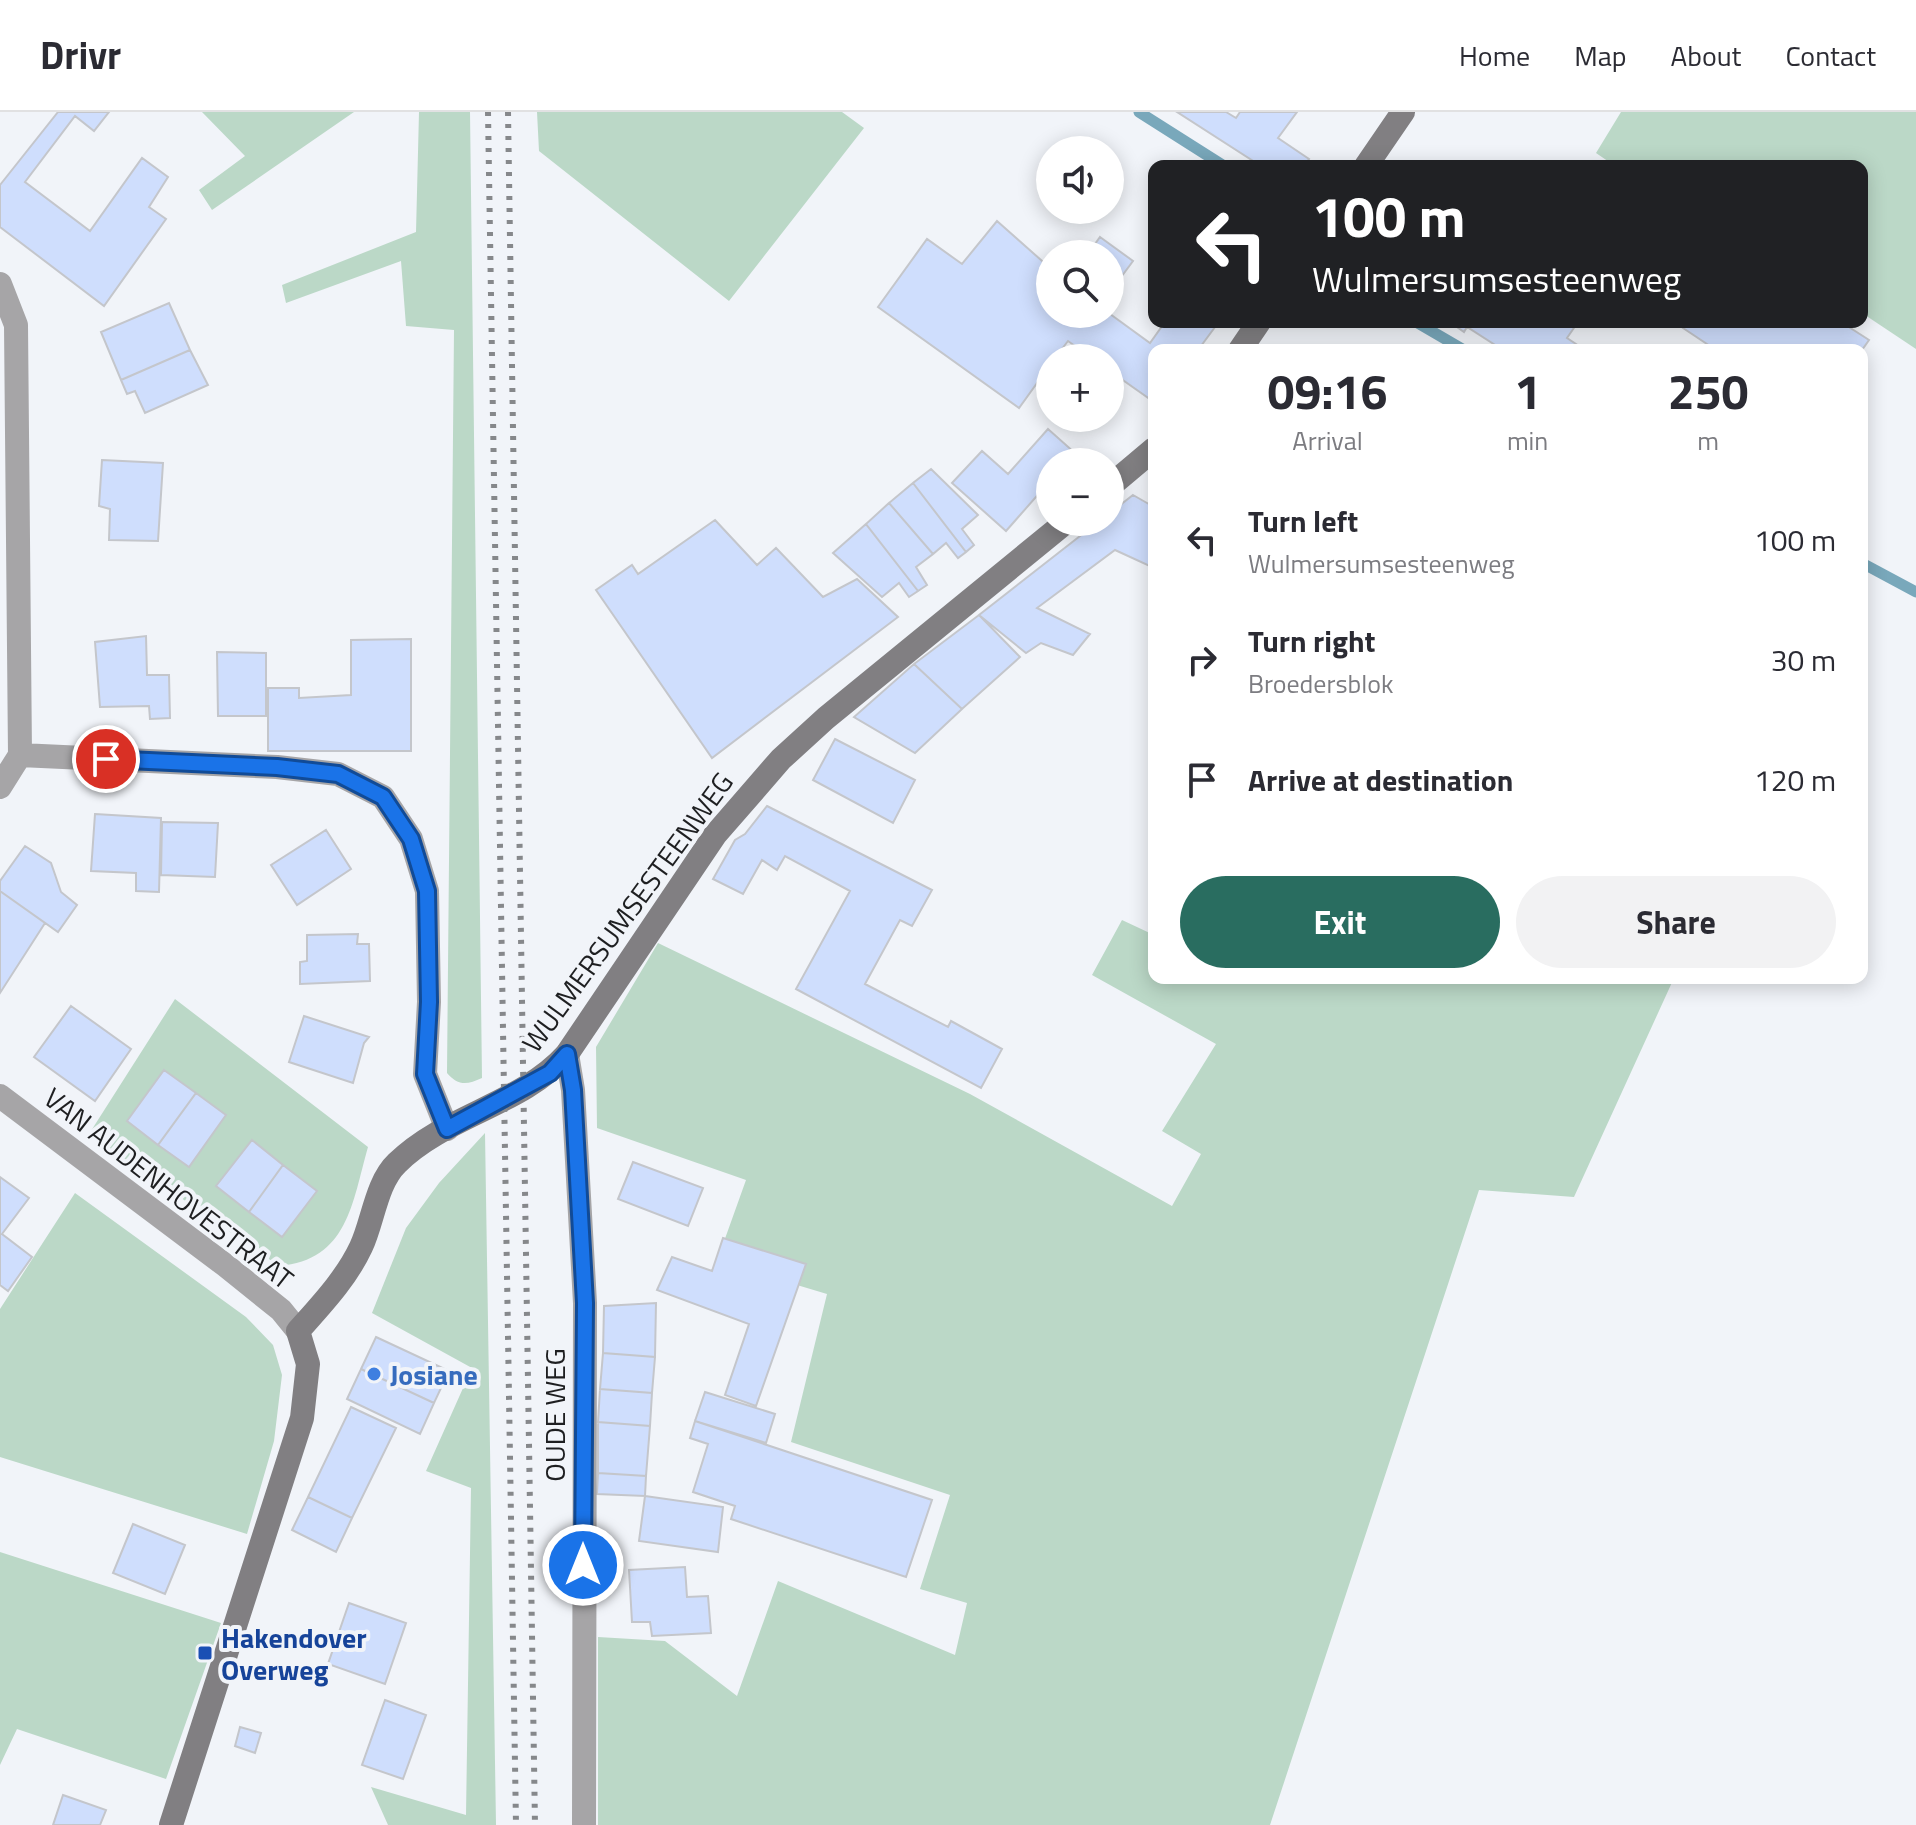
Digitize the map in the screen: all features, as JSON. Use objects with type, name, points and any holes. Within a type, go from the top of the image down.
[{"type":"street","points":[[1370,160],[1403,112]]},
{"type":"street","points":[[0,284],[16,325],[20,755],[0,787]]},
{"type":"street","points":[[1124,474],[1148,454]]},
{"type":"street","name":"WULMERSUMSESTEENWEG","points":[[298,1331],[340,1282],[361,1248],[394,1165],[416,1146],[550,1073],[567,1054],[715,835],[781,759],[838,708],[1049,536]]},
{"type":"street","points":[[20,755],[277,767],[338,774],[383,797],[411,839],[427,891],[429,1002],[425,1074],[447,1129]]},
{"type":"street","name":"OUDE WEG","points":[[567,1054],[573,1090],[585,1303],[584,1825]]},
{"type":"street","name":"VAN AUDENHOVESTRAAT","points":[[0,1096],[225,1265],[281,1310],[298,1331]]},
{"type":"street","points":[[171,1825],[302,1418],[308,1364],[298,1331]]},
{"type":"green space","points":[[202,112],[354,112],[212,210],[199,190],[245,156]]},
{"type":"green space","points":[[419,112],[470,112],[482,1078],[467,1083],[455,1080],[447,1073],[454,330],[406,326],[401,261],[286,303],[282,285],[416,232]]},
{"type":"green space","points":[[537,112],[842,112],[864,128],[729,301],[539,151]]},
{"type":"green space","points":[[1621,112],[1916,112],[1916,349],[1868,317],[1868,160],[1606,160],[1596,153]]},
{"type":"green space","points":[[1122,920],[1148,932],[1148,984],[1671,984],[1574,1197],[1479,1190],[1270,1825],[598,1825],[598,1637],[665,1641],[737,1696],[778,1581],[955,1655],[967,1603],[920,1589],[950,1495],[791,1442],[827,1294],[717,1261],[746,1180],[597,1128],[596,1047],[658,943],[970,1094],[1172,1206],[1201,1154],[1162,1131],[1216,1044],[1092,975]]},
{"type":"green space","points":[[175,999],[368,1147],[351,1208],[333,1240],[320,1253],[279,1266],[89,1134]]},
{"type":"green space","points":[[485,1133],[496,1825],[388,1825],[371,1787],[466,1815],[471,1488],[426,1471],[472,1368],[372,1313],[406,1228],[439,1183]]},
{"type":"green space","points":[[75,1193],[246,1317],[273,1345],[282,1375],[274,1441],[247,1534],[0,1457],[0,1309]]},
{"type":"green space","points":[[0,1552],[221,1623],[166,1779],[17,1729],[0,1765]]},
{"type":"building","points":[[58,112],[109,112],[94,131],[75,116],[25,182],[90,231],[142,158],[168,177],[149,207],[166,219],[104,306],[0,227],[0,185]]},
{"type":"building","points":[[1177,112],[1226,112],[1236,118],[1240,112],[1297,112],[1278,138],[1308,160],[1252,160]]},
{"type":"building","points":[[997,221],[1036,256],[1036,328],[1124,328],[1124,324],[1150,343],[1161,328],[1214,328],[1202,344],[1148,344],[1148,398],[1124,381],[1124,344],[1072,344],[1068,341],[1066,344],[1036,344],[1036,384],[1019,408],[878,307],[927,239],[962,264]]},
{"type":"building","points":[[1124,254],[1133,261],[1124,273]]},
{"type":"building","points":[[169,303],[190,350],[121,380],[101,332]]},
{"type":"building","points":[[1469,328],[1574,328],[1567,338],[1576,344],[1494,344]]},
{"type":"building","points":[[1683,328],[1850,328],[1869,340],[1866,344],[1707,344]]},
{"type":"building","points":[[190,350],[208,385],[145,413],[135,391],[127,394],[121,380]]},
{"type":"building","points":[[1045,432],[1051,432],[1069,448],[1036,448],[1036,497],[1006,531],[952,483],[982,451],[1008,474]]},
{"type":"building","points":[[102,460],[163,463],[158,541],[109,540],[110,509],[99,506]]},
{"type":"building","points":[[931,469],[978,515],[962,529],[974,545],[966,552],[913,483]]},
{"type":"building","points":[[913,483],[966,552],[958,558],[946,543],[933,554],[889,503]]},
{"type":"building","points":[[1133,495],[1148,504],[1148,565],[1115,550],[1037,608],[1090,634],[1073,655],[1041,643],[1026,653],[979,615],[1080,536],[1124,536],[1124,502]]},
{"type":"building","points":[[889,503],[933,554],[916,567],[927,585],[918,591],[866,524]]},
{"type":"building","points":[[715,520],[757,565],[776,548],[823,597],[857,579],[898,617],[712,758],[596,590],[632,565],[638,574]]},
{"type":"building","points":[[866,524],[918,591],[909,597],[899,583],[882,597],[833,553]]},
{"type":"building","points":[[979,615],[1020,657],[962,709],[914,664]]},
{"type":"building","points":[[146,636],[147,675],[169,675],[170,718],[150,719],[149,706],[100,707],[95,642]]},
{"type":"building","points":[[411,639],[411,751],[268,751],[268,688],[299,688],[299,698],[351,695],[351,640]]},
{"type":"building","points":[[217,652],[266,653],[266,716],[218,716]]},
{"type":"building","points":[[914,664],[962,709],[915,753],[854,717]]},
{"type":"building","points":[[835,739],[915,780],[893,823],[813,780]]},
{"type":"building","points":[[767,806],[932,890],[912,926],[900,920],[865,984],[948,1027],[951,1021],[1002,1049],[981,1088],[796,989],[850,891],[785,856],[777,870],[762,860],[743,894],[713,879],[735,840],[745,834]]},
{"type":"building","points":[[95,814],[161,818],[159,892],[136,891],[136,873],[91,871]]},
{"type":"building","points":[[162,822],[218,823],[215,877],[161,875]]},
{"type":"building","points":[[326,830],[351,869],[297,905],[271,865]]},
{"type":"building","points":[[25,846],[51,863],[61,892],[77,905],[58,932],[0,891],[0,881]]},
{"type":"building","points":[[0,891],[45,923],[0,993]]},
{"type":"building","points":[[358,934],[357,944],[369,944],[370,981],[300,984],[300,962],[307,961],[307,935]]},
{"type":"building","points":[[71,1006],[131,1049],[95,1101],[34,1057]]},
{"type":"building","points":[[304,1016],[369,1037],[364,1043],[353,1083],[289,1062]]},
{"type":"building","points":[[164,1070],[196,1093],[158,1145],[127,1121]]},
{"type":"building","points":[[196,1093],[226,1115],[189,1167],[158,1145]]},
{"type":"building","points":[[252,1140],[283,1165],[249,1212],[216,1186]]},
{"type":"building","points":[[633,1162],[703,1188],[688,1226],[618,1199]]},
{"type":"building","points":[[283,1165],[317,1191],[282,1237],[249,1212]]},
{"type":"building","points":[[0,1177],[29,1198],[2,1234],[32,1257],[8,1291],[0,1285]]},
{"type":"building","points":[[723,1238],[806,1264],[756,1406],[725,1395],[749,1324],[657,1290],[672,1257],[712,1271]]},
{"type":"building","points":[[656,1303],[655,1357],[603,1353],[604,1306]]},
{"type":"building","points":[[376,1337],[449,1371],[434,1403],[361,1369]]},
{"type":"building","points":[[603,1353],[655,1357],[652,1393],[600,1389]]},
{"type":"building","points":[[361,1369],[434,1403],[420,1434],[347,1399]]},
{"type":"building","points":[[600,1389],[652,1393],[650,1426],[598,1422]]},
{"type":"building","points":[[705,1392],[775,1414],[766,1443],[695,1421]]},
{"type":"building","points":[[351,1407],[396,1428],[352,1518],[308,1497]]},
{"type":"building","points":[[695,1421],[932,1500],[906,1577],[731,1519],[735,1506],[693,1492],[708,1444],[690,1438]]},
{"type":"building","points":[[598,1422],[650,1426],[646,1476],[598,1473]]},
{"type":"building","points":[[598,1473],[646,1476],[645,1496],[597,1494]]},
{"type":"building","points":[[645,1496],[723,1507],[718,1552],[639,1541]]},
{"type":"building","points":[[308,1497],[352,1518],[336,1552],[292,1530]]},
{"type":"building","points":[[133,1524],[185,1545],[165,1594],[113,1573]]},
{"type":"building","points":[[685,1567],[687,1597],[708,1596],[711,1633],[652,1636],[650,1622],[632,1622],[629,1570]]},
{"type":"building","points":[[349,1603],[406,1623],[385,1684],[328,1664]]},
{"type":"building","points":[[385,1700],[426,1715],[403,1779],[362,1765]]},
{"type":"building","points":[[240,1727],[261,1733],[255,1753],[235,1746]]},
{"type":"building","points":[[63,1795],[106,1810],[100,1825],[53,1825]]},
{"type":"waterway","points":[[1139,112],[1215,160]]},
{"type":"waterway","points":[[1426,328],[1454,344]]},
{"type":"waterway","points":[[1868,566],[1916,592]]},
{"type":"railway","points":[[488,112],[516,1825]]},
{"type":"railway","points":[[508,112],[535,1825]]},
{"type":"place","name":"Josiane","points":[[374,1374]]},
{"type":"place","name":"Hakendover Overweg","points":[[205,1653]]},
{"type":"route","points":[[106,759],[277,767],[338,774],[383,797],[411,839],[427,891],[429,1002],[425,1074],[447,1129],[550,1073],[567,1054],[573,1090],[585,1303],[583,1565]]}]
